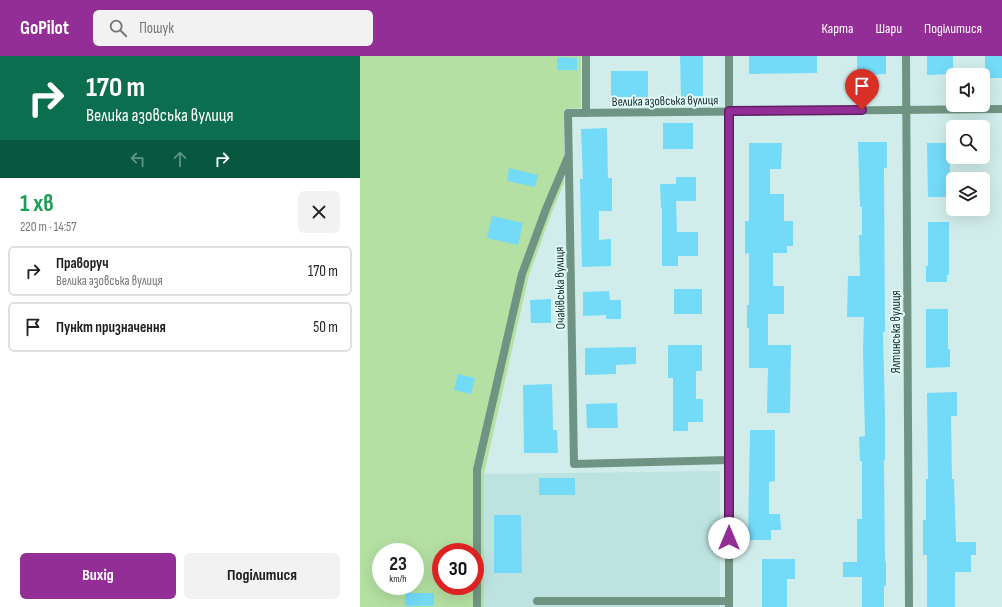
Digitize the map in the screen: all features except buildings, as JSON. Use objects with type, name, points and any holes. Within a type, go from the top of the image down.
[{"type":"street","points":[[586,56],[586,113]]},
{"type":"street","points":[[537,601],[729,604],[729,56]]},
{"type":"street","name":"Ялтинська вулиця","points":[[906,56],[909,607]]},
{"type":"street","name":"Велика азовська вулиця","points":[[568,113],[1002,109]]},
{"type":"street","name":"Очаківська вулиця","points":[[568,113],[574,464],[729,460]]},
{"type":"street","points":[[477,607],[478,470],[522,274],[546,209],[568,157]]},
{"type":"shaded area","points":[[720,471],[720,607],[484,607],[484,474]]},
{"type":"green space","points":[[360,56],[581,56],[581,108],[564,109],[564,183],[529,275],[484,474],[484,543],[432,543],[432,595],[484,595],[484,607],[360,607]]},
{"type":"route","points":[[729,538],[729,111],[862,110]]}]
